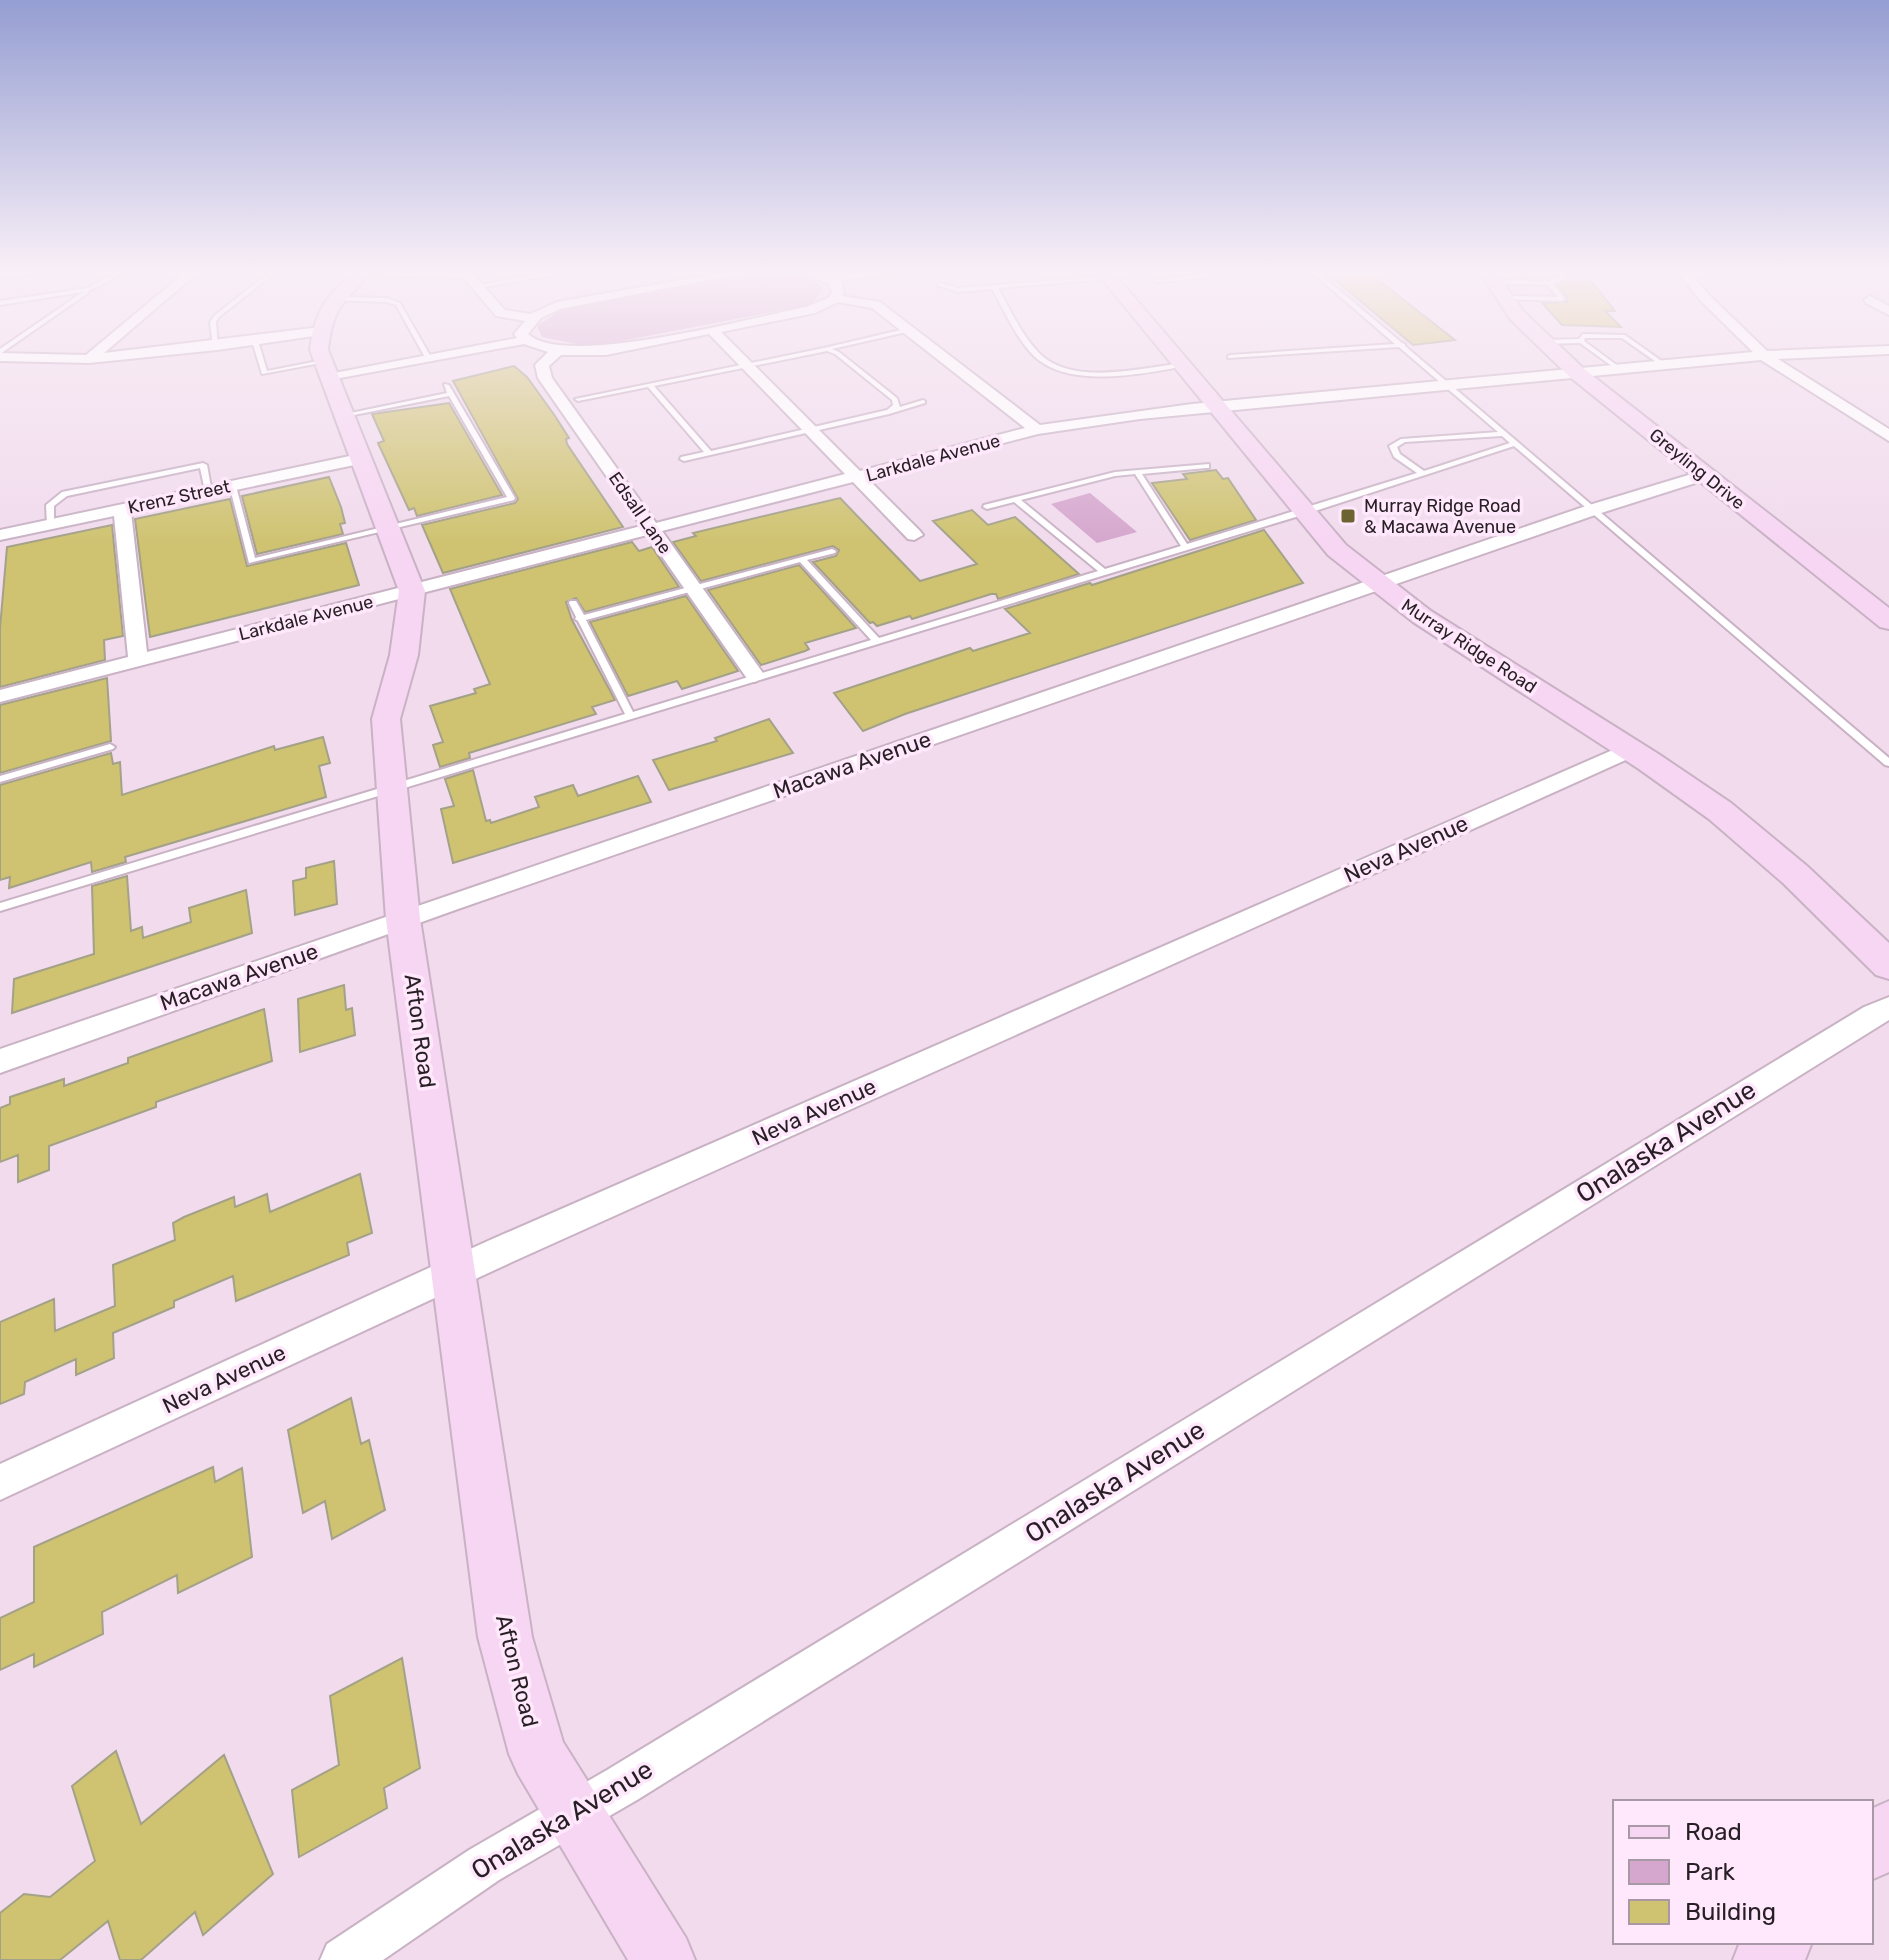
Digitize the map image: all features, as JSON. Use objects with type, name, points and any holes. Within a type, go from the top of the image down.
[{"type":"street","name":"Afton Road","points":[[331,360],[344,415],[359,459],[412,591],[404,655],[386,719],[403,919],[456,1273],[505,1637],[538,1754],[664,1960]]},
{"type":"street","name":"Edsall Lane","points":[[547,360],[541,371],[755,676]]},
{"type":"street","points":[[743,360],[914,535]]},
{"type":"street","points":[[948,360],[1037,430]]},
{"type":"street","name":"Murray Ridge Road","points":[[1179,360],[1337,550],[1377,585],[1423,619],[1631,749],[1721,812],[1805,884],[1889,965]]},
{"type":"street","name":"Greyling Drive","points":[[1563,360],[1889,621]]},
{"type":"street","name":"Larkdale Avenue","points":[[0,696],[1037,430],[1081,422],[1709,360]]},
{"type":"street","points":[[1772,360],[1889,436]]},
{"type":"street","name":"Krenz Street","points":[[0,535],[359,459]]},
{"type":"street","name":"Macawa Avenue","points":[[0,1061],[1592,510],[1705,475]]},
{"type":"street","points":[[122,509],[138,661]]},
{"type":"street","name":"Neva Avenue","points":[[0,1482],[456,1273],[1631,749]]},
{"type":"street","name":"Onalaska Avenue","points":[[343,1960],[484,1865],[1889,1008]]},
{"type":"street","points":[[1873,1848],[1889,1831]]},
{"type":"street","points":[[1764,1960],[1779,1944]]},
{"type":"lane","points":[[260,360],[264,373],[290,360]]},
{"type":"lane","points":[[578,399],[770,360]]},
{"type":"lane","points":[[846,360],[895,399],[897,406],[889,412]]},
{"type":"lane","points":[[1045,360],[1078,375],[1183,365]]},
{"type":"lane","points":[[1421,360],[1514,444],[1889,763]]},
{"type":"lane","points":[[1607,360],[1620,370]]},
{"type":"lane","points":[[1658,360],[1664,365]]},
{"type":"lane","points":[[232,486],[252,561],[511,498],[446,385]]},
{"type":"lane","points":[[650,385],[709,453]]},
{"type":"lane","points":[[344,415],[451,394]]},
{"type":"lane","points":[[684,459],[923,402]]},
{"type":"lane","points":[[1422,473],[1397,455],[1393,446],[1403,440],[1504,434]]},
{"type":"lane","points":[[0,907],[1306,511],[1514,444]]},
{"type":"lane","points":[[51,524],[50,505],[65,494],[203,465],[209,491]]},
{"type":"lane","points":[[987,507],[1115,474],[1206,466]]},
{"type":"lane","points":[[1137,472],[1185,547]]},
{"type":"lane","points":[[1015,499],[1104,572]]},
{"type":"lane","points":[[579,619],[832,551]]},
{"type":"lane","points":[[802,559],[876,640]]},
{"type":"lane","points":[[573,603],[630,715]]},
{"type":"lane","points":[[0,779],[110,747]]},
{"type":"green space","points":[[1090,493],[1137,532],[1097,543],[1051,504]]},
{"type":"building","points":[[514,366],[527,377],[555,416],[569,438],[566,439],[567,444],[623,527],[443,573],[422,525],[515,503],[518,499],[453,381]]},
{"type":"building","points":[[449,403],[502,495],[417,516],[414,508],[409,510],[378,443],[384,441],[372,414]]},
{"type":"building","points":[[1216,470],[1223,479],[1228,478],[1256,520],[1190,540],[1152,483],[1187,479],[1183,474]]},
{"type":"building","points":[[329,477],[345,523],[340,524],[343,534],[257,554],[242,496]]},
{"type":"building","points":[[840,498],[920,581],[977,564],[933,521],[972,510],[988,525],[1015,517],[1079,574],[998,599],[996,594],[991,594],[912,619],[910,616],[877,626],[870,623],[813,562],[836,556],[839,550],[833,546],[701,581],[673,542],[696,536],[693,533]]},
{"type":"building","points":[[230,499],[247,566],[346,543],[359,585],[150,637],[135,519]]},
{"type":"building","points":[[112,525],[123,636],[104,640],[105,660],[0,687],[0,628],[7,547]]},
{"type":"building","points":[[1264,530],[1303,583],[905,714],[863,731],[834,693],[970,648],[973,651],[1030,633],[1005,609],[1090,583],[1092,585]]},
{"type":"building","points":[[632,542],[639,551],[652,547],[679,587],[585,612],[576,598],[566,602],[572,620],[615,700],[592,707],[596,714],[469,753],[470,758],[440,767],[433,745],[443,742],[430,706],[476,693],[474,689],[490,684],[450,589]]},
{"type":"building","points":[[799,565],[856,628],[805,643],[809,649],[761,665],[708,590]]},
{"type":"building","points":[[686,596],[738,671],[682,689],[677,681],[628,696],[590,622]]},
{"type":"building","points":[[107,678],[111,741],[0,773],[0,705]]},
{"type":"building","points":[[769,719],[793,753],[669,790],[653,760],[717,741],[715,738]]},
{"type":"building","points":[[323,737],[330,763],[319,766],[326,797],[125,857],[126,862],[92,872],[91,862],[9,888],[10,877],[0,880],[0,785],[111,753],[113,764],[120,762],[122,795],[274,746],[275,750]]},
{"type":"building","points":[[473,770],[486,821],[490,820],[491,823],[539,807],[535,797],[573,785],[578,796],[638,776],[651,802],[453,863],[441,809],[454,806],[445,779]]},
{"type":"building","points":[[334,861],[337,904],[295,915],[293,881],[306,878],[306,868]]},
{"type":"building","points":[[127,876],[131,931],[142,927],[143,938],[191,922],[189,908],[246,890],[252,933],[12,1013],[14,979],[94,954],[92,886]]},
{"type":"building","points":[[344,985],[346,1010],[352,1008],[355,1035],[300,1052],[298,999]]},
{"type":"building","points":[[264,1009],[272,1061],[156,1102],[156,1107],[49,1146],[49,1170],[18,1182],[18,1155],[0,1162],[0,1108],[10,1104],[10,1097],[64,1079],[64,1086],[128,1063],[128,1058]]},
{"type":"building","points":[[360,1174],[372,1233],[347,1243],[349,1255],[236,1301],[233,1276],[174,1301],[174,1307],[113,1333],[114,1358],[76,1375],[76,1359],[25,1382],[24,1394],[0,1404],[0,1322],[54,1299],[55,1331],[115,1306],[113,1265],[175,1240],[173,1223],[184,1217],[234,1197],[235,1207],[267,1194],[270,1212]]},
{"type":"building","points":[[351,1398],[361,1444],[369,1440],[385,1510],[332,1539],[325,1501],[303,1513],[288,1430]]},
{"type":"building","points":[[213,1467],[215,1482],[242,1468],[252,1557],[178,1593],[177,1575],[102,1612],[103,1634],[34,1667],[34,1654],[0,1670],[0,1618],[34,1602],[34,1547]]},
{"type":"building","points":[[402,1658],[420,1768],[384,1788],[387,1808],[299,1857],[292,1790],[339,1765],[330,1696]]},
{"type":"building","points":[[116,1751],[141,1824],[224,1755],[273,1874],[203,1935],[195,1912],[141,1960],[120,1960],[108,1921],[60,1960],[0,1960],[0,1913],[24,1894],[50,1897],[95,1861],[72,1786]]},
{"type":"place","name":"Murray Ridge Road & Macawa Avenue","points":[[1348,516]]}]
